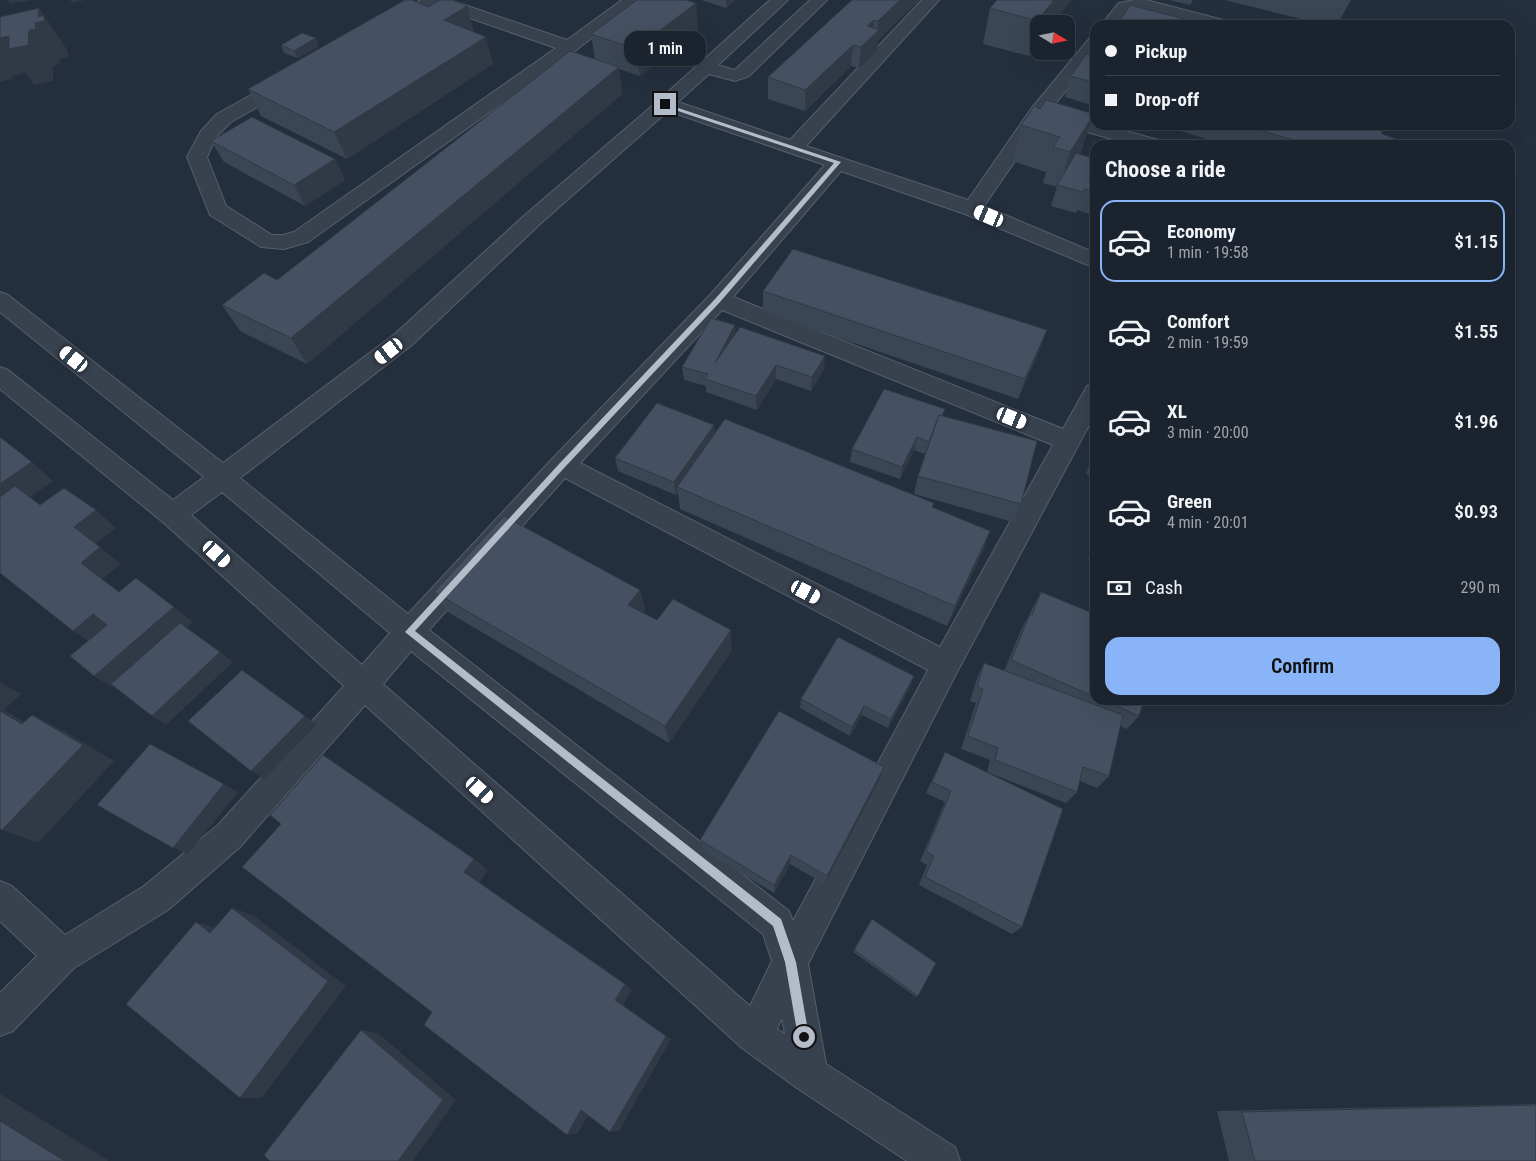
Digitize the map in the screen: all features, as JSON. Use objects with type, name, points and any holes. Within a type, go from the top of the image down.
[{"type":"street","points":[[374,33],[433,0],[569,48]]},
{"type":"street","points":[[299,76],[224,118],[208,134],[197,157],[217,210],[268,242],[284,242],[301,236],[569,48],[632,0]]},
{"type":"street","points":[[172,515],[404,339],[533,219],[665,104],[780,0]]},
{"type":"street","points":[[706,67],[735,76],[743,72],[820,0]]},
{"type":"street","points":[[794,148],[931,0]]},
{"type":"street","points":[[1113,20],[1125,6],[1142,4],[1202,20]]},
{"type":"street","points":[[972,209],[1038,113],[1090,49]]},
{"type":"street","points":[[665,104],[972,209],[1090,259]]},
{"type":"street","points":[[1038,113],[1090,127]]},
{"type":"street","points":[[1100,130],[1137,140]]},
{"type":"street","points":[[0,1018],[62,956],[156,898],[229,836],[409,632],[562,465],[718,300],[838,162]]},
{"type":"street","points":[[0,300],[222,477],[409,632],[777,923],[790,962],[810,1075]]},
{"type":"street","points":[[718,300],[1068,441]]},
{"type":"street","points":[[0,376],[172,515],[756,1035],[810,1075],[941,1161]]},
{"type":"street","points":[[756,1035],[790,962],[946,666],[1090,401]]},
{"type":"street","points":[[562,465],[946,666]]},
{"type":"street","points":[[0,898],[62,956]]},
{"type":"building","points":[[405,0],[412,0],[428,7],[440,0],[452,0],[467,6],[444,20],[486,37],[334,132],[248,89]]},
{"type":"building","points":[[637,0],[686,0],[696,3],[636,49],[591,34]]},
{"type":"building","points":[[852,0],[900,0],[878,21],[874,20],[867,26],[879,30],[861,47],[853,45],[805,90],[768,77]]},
{"type":"building","points":[[997,0],[1054,0],[1042,15],[1030,15],[1030,19],[990,8]]},
{"type":"building","points":[[1130,5],[1188,20],[1121,20]]},
{"type":"building","points":[[39,8],[38,17],[44,15],[44,21],[35,23],[36,29],[29,30],[28,45],[9,49],[9,36],[0,38],[0,17]]},
{"type":"building","points":[[302,33],[316,38],[294,51],[281,45]]},
{"type":"building","points":[[570,51],[619,67],[291,338],[222,305],[264,273],[277,280]]},
{"type":"building","points":[[1086,54],[1090,55],[1090,82],[1071,76]]},
{"type":"building","points":[[1046,100],[1090,113],[1090,120],[1070,152],[1053,147],[1060,137],[1021,125],[1034,106],[1040,109]]},
{"type":"building","points":[[252,117],[335,159],[294,185],[211,141]]},
{"type":"building","points":[[1259,130],[1378,130],[1382,131],[1382,134],[1397,139],[1397,140],[1294,140]]},
{"type":"building","points":[[1076,153],[1090,157],[1090,191],[1084,189],[1083,192],[1057,185]]},
{"type":"building","points":[[793,249],[1047,330],[1025,379],[763,291]]},
{"type":"building","points":[[711,318],[735,325],[715,363],[740,327],[825,356],[812,377],[776,365],[756,396],[705,379],[708,374],[682,367]]},
{"type":"building","points":[[884,389],[945,409],[942,416],[939,415],[929,442],[917,437],[902,467],[852,449]]},
{"type":"building","points":[[657,403],[714,425],[674,482],[615,458]]},
{"type":"building","points":[[939,415],[1037,441],[1021,504],[918,476]]},
{"type":"building","points":[[725,419],[934,503],[932,507],[990,531],[955,606],[677,487]]},
{"type":"building","points":[[0,437],[32,462],[0,484]]},
{"type":"building","points":[[15,486],[40,505],[64,488],[96,510],[74,527],[100,547],[81,563],[119,592],[136,578],[174,607],[94,676],[70,656],[107,625],[93,614],[73,631],[0,573],[0,497]]},
{"type":"building","points":[[504,516],[640,590],[628,605],[657,620],[673,599],[731,630],[665,726],[434,592]]},
{"type":"building","points":[[1041,592],[1090,612],[1090,695],[1011,660],[1030,614],[1032,615]]},
{"type":"building","points":[[180,623],[220,652],[152,716],[111,684]]},
{"type":"building","points":[[838,637],[914,676],[891,719],[864,706],[852,727],[801,699]]},
{"type":"building","points":[[984,663],[1090,703],[1090,705],[1096,705],[1123,715],[1109,776],[1083,767],[1077,792],[995,760],[998,748],[968,736],[983,689],[977,687]]},
{"type":"building","points":[[242,670],[305,716],[251,771],[188,721]]},
{"type":"building","points":[[1114,705],[1142,705],[1139,716]]},
{"type":"building","points":[[0,711],[22,724],[32,715],[83,745],[2,830],[0,829]]},
{"type":"building","points":[[779,711],[884,767],[827,876],[791,855],[774,885],[700,840]]},
{"type":"building","points":[[150,744],[224,784],[173,848],[97,805]]},
{"type":"building","points":[[945,752],[1063,809],[1022,927],[925,877],[934,856],[926,851],[951,791],[932,782]]},
{"type":"building","points":[[323,755],[474,859],[464,872],[625,984],[615,1000],[666,1036],[610,1132],[581,1110],[567,1135],[424,1025],[432,1012],[242,867],[281,824],[270,815]]},
{"type":"building","points":[[232,908],[328,981],[240,1098],[126,1004],[196,922],[210,933]]},
{"type":"building","points":[[872,919],[936,963],[918,996],[854,950]]},
{"type":"building","points":[[361,1030],[443,1100],[398,1161],[270,1161],[264,1155]]},
{"type":"building","points":[[1536,1105],[1536,1161],[1255,1161],[1242,1112]]},
{"type":"building","points":[[0,1121],[65,1161],[0,1161]]},
{"type":"route","points":[[665,104],[838,162],[718,300],[562,465],[409,632],[777,923],[790,962],[804,1037]]}]
